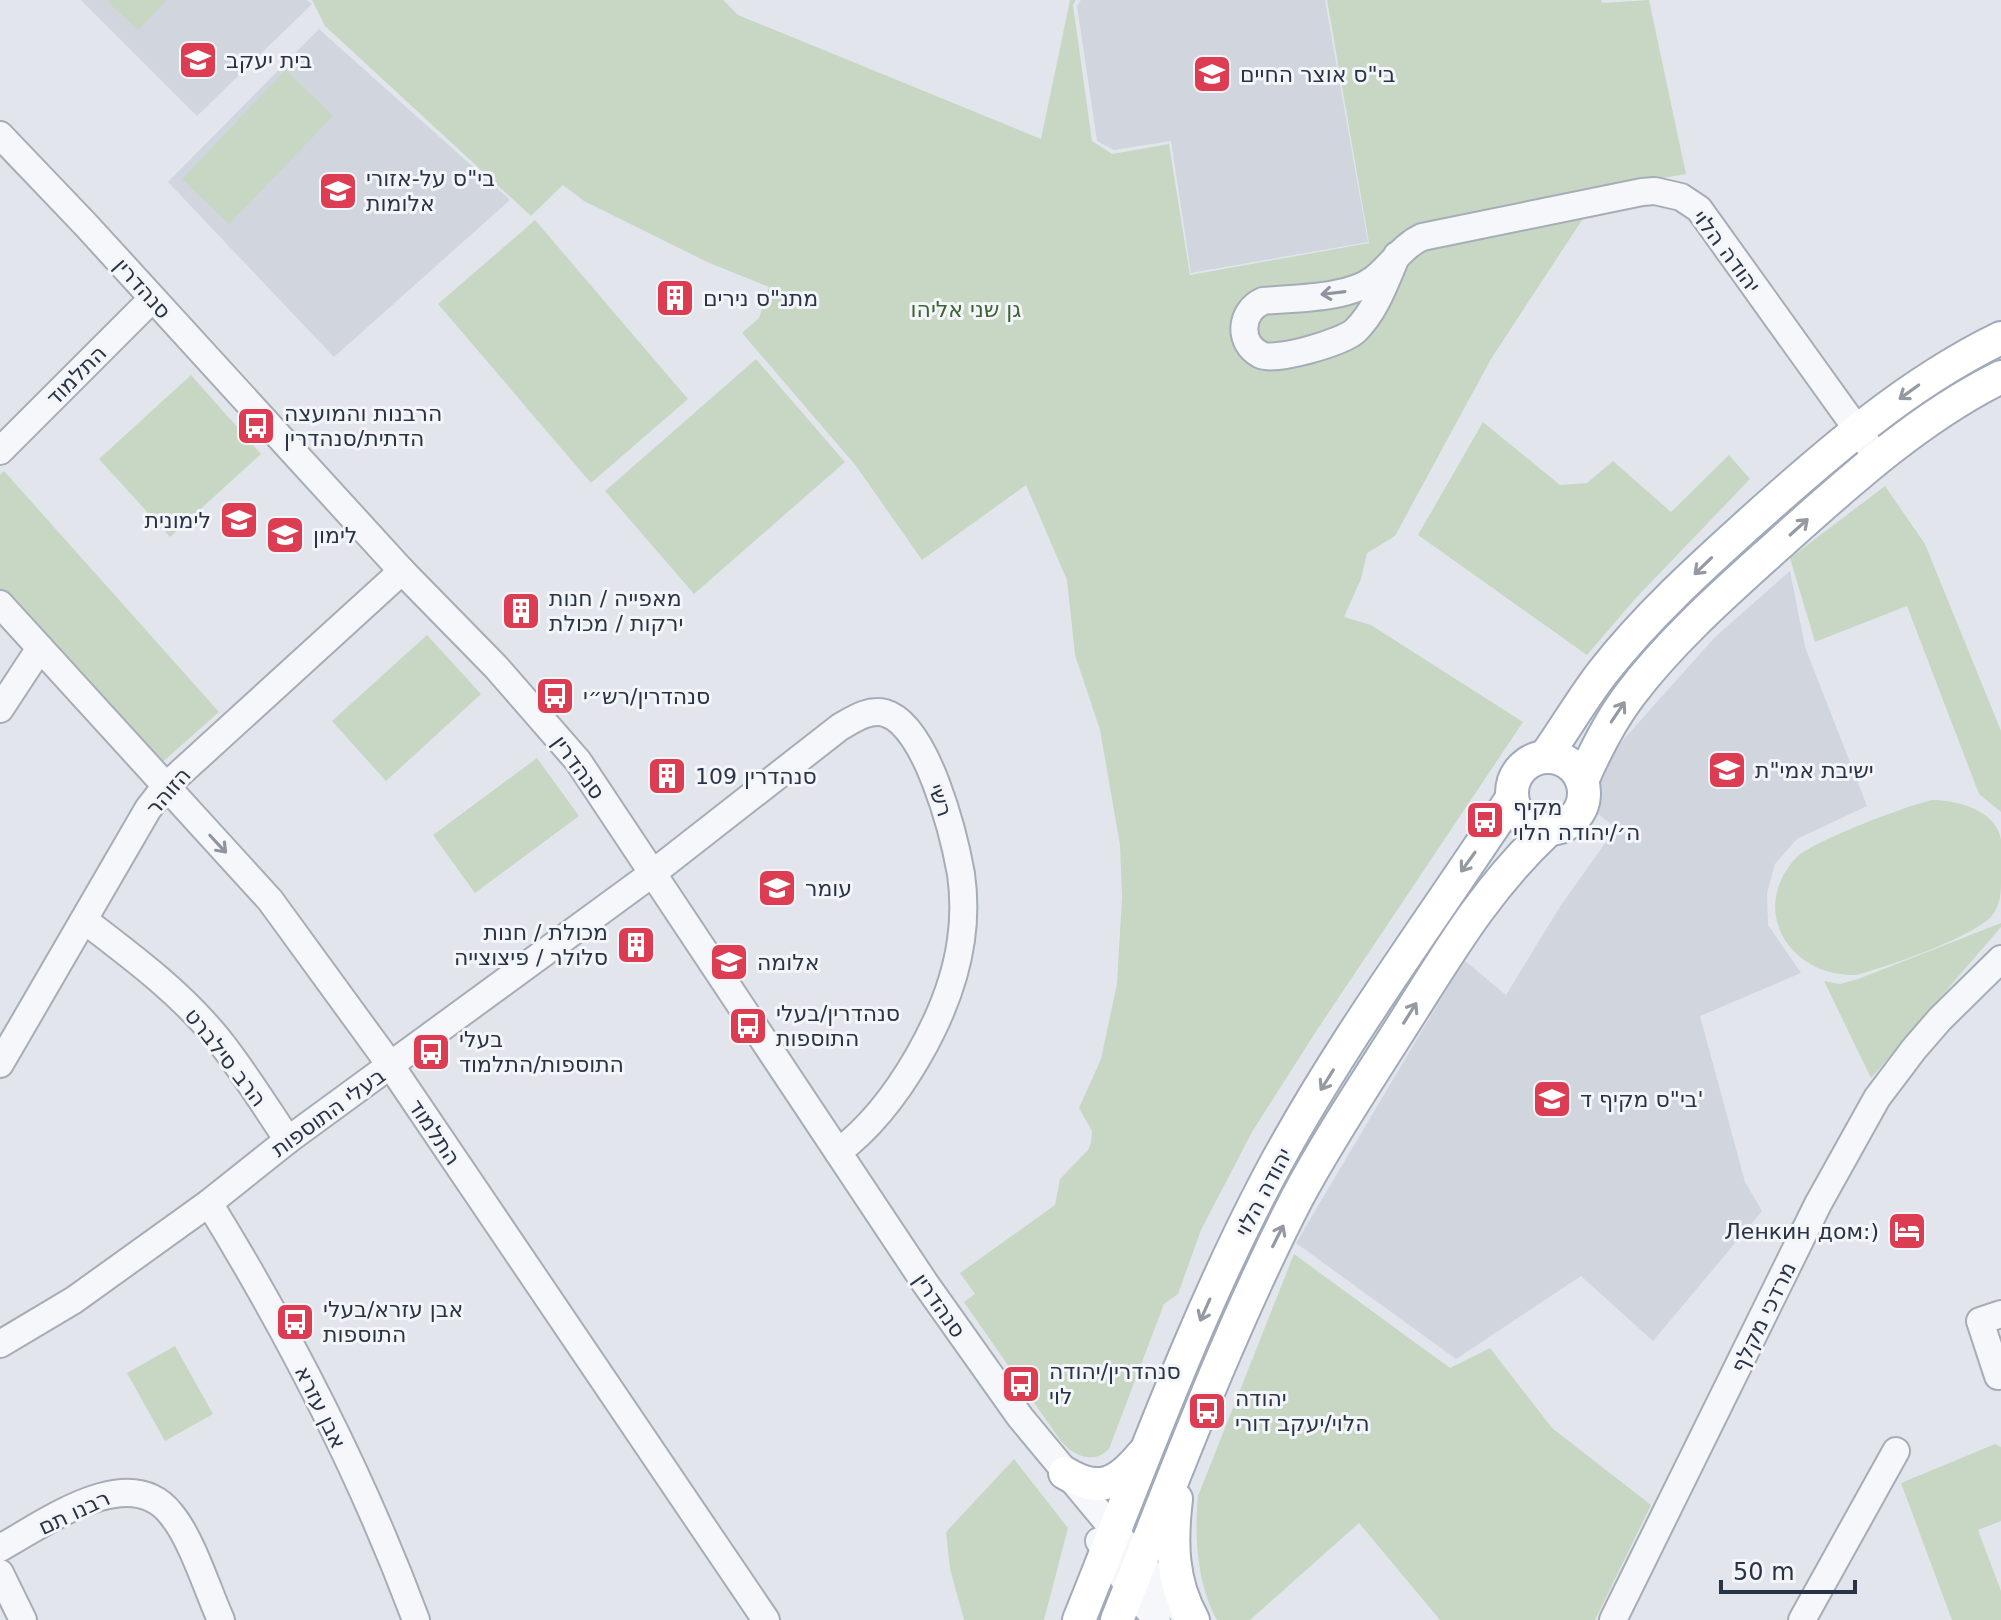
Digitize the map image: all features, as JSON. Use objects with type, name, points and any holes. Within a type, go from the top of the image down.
[{"type":"main road","points":[[1545,757],[1603,672],[1705,563],[1858,431],[1917,386],[1997,338]]},
{"type":"main road","points":[[1582,781],[1610,723],[1630,695],[1670,649],[1741,578],[1879,459],[1945,410],[2001,377]]},
{"type":"main road","points":[[1945,410],[2001,397]]},
{"type":"main road","points":[[1545,757],[1567,763],[1582,781],[1583,798],[1577,814],[1564,826],[1548,830],[1536,828],[1522,818],[1512,798],[1513,786],[1520,771],[1529,763],[1545,757]]},
{"type":"main road","name":"יהודה הלוי","points":[[1079,1620],[1199,1324],[1268,1178],[1413,943],[1512,798]]},
{"type":"main road","name":"יהודה הלוי","points":[[1117,1620],[1231,1338],[1299,1195],[1383,1056],[1484,899],[1504,873],[1548,830]]},
{"type":"main road","points":[[1065,1473],[1087,1484],[1108,1483],[1124,1475],[1149,1447]]},
{"type":"main road","points":[[1181,1462],[1174,1513],[1174,1565],[1191,1620]]},
{"type":"street","name":"סנהדרין","points":[[0,135],[402,571],[539,713],[578,761],[925,1283],[1020,1417],[1065,1473],[1135,1576]]},
{"type":"street","name":"יהודה הלוי","points":[[1397,255],[1365,319],[1354,332],[1341,340],[1272,357],[1260,355],[1250,345],[1244,332],[1245,318],[1252,306],[1263,301],[1359,288],[1373,280],[1397,255],[1408,244],[1432,234],[1655,191],[1681,197],[1699,209],[1879,459]]},
{"type":"street","name":"התלמוד","points":[[0,451],[152,299]]},
{"type":"street","name":"הזוהר","points":[[0,1064],[148,809],[165,787],[402,571]]},
{"type":"street","name":"התלמוד","points":[[0,604],[270,900],[391,1066],[766,1620]]},
{"type":"street","points":[[0,709],[40,648]]},
{"type":"street","name":"רשי","points":[[653,873],[797,760],[860,716],[872,712],[887,714],[901,724],[919,745],[939,789],[961,876],[964,913],[956,969],[930,1033],[907,1075],[863,1131],[838,1152]]},
{"type":"street","name":"בעלי התוספות","points":[[0,1344],[74,1300],[209,1203],[288,1140],[653,873]]},
{"type":"street","name":"הרב סילברט","points":[[84,920],[156,976],[202,1021],[218,1039],[288,1140]]},
{"type":"street","name":"מרדכי מקלף","points":[[1624,1616],[1818,1204],[1877,1098],[1940,1019],[2001,959]]},
{"type":"street","name":"אבן עזרא","points":[[209,1203],[289,1342],[354,1475],[416,1620]]},
{"type":"street","points":[[2001,1314],[1980,1321],[1998,1376],[2001,1375]]},
{"type":"street","points":[[1802,1620],[1896,1451]]},
{"type":"street","name":"רבנו תם","points":[[0,1548],[84,1503],[117,1491],[141,1493],[171,1512],[221,1620]]},
{"type":"street","points":[[0,1573],[23,1620]]},
{"type":"street","points":[[1135,1576],[1157,1620]]},
{"type":"street","points":[[1135,1576],[1191,1620]]},
{"type":"shaded area","name":"בית יעקב","points":[[81,0],[307,0],[312,4],[197,116]]},
{"type":"shaded area","name":"בי\"ס אוצר החיים","points":[[1081,0],[1325,0],[1368,242],[1191,273],[1171,141],[1114,150],[1097,141],[1077,6]]},
{"type":"shaded area","name":"בי\"ס על-אזורי אלומות","points":[[319,29],[510,200],[334,357],[168,182]]},
{"type":"shaded area","name":"בי\"ס מקיף ד'","points":[[1790,571],[1805,647],[1867,806],[1797,839],[1775,864],[1767,893],[1768,925],[1801,973],[1700,1016],[1745,1182],[1762,1211],[1653,1341],[1581,1276],[1456,1359],[1296,1243],[1464,960],[1506,995],[1561,905],[1616,828],[1580,800],[1624,739],[1715,637]]},
{"type":"green space","points":[[167,0],[138,30],[108,2]]},
{"type":"green space","name":"גן שני אליהו","points":[[312,0],[723,0],[738,15],[1041,139],[1070,0],[1076,0],[1073,5],[1092,141],[1112,154],[1169,144],[1190,275],[1369,243],[1327,0],[1601,0],[1602,3],[1649,0],[1686,174],[1603,188],[1491,359],[1395,536],[1367,553],[1361,579],[1344,617],[1371,625],[1523,722],[1252,1132],[1201,1230],[1178,1294],[1164,1304],[1109,1449],[1103,1454],[1083,1456],[1060,1440],[964,1302],[975,1294],[960,1273],[1055,1205],[1060,1179],[1088,1150],[1092,1131],[1079,1108],[1101,1059],[1117,984],[1122,897],[1120,845],[1100,730],[1075,655],[1067,580],[1026,485],[922,560],[856,466],[742,333],[759,318],[769,287],[707,262],[584,201],[563,185],[531,216],[325,26]]},
{"type":"green space","points":[[286,70],[333,116],[229,224],[182,179]]},
{"type":"green space","points":[[535,220],[688,399],[591,483],[438,304]]},
{"type":"green space","points":[[756,359],[845,462],[694,594],[605,491]]},
{"type":"green space","points":[[191,375],[261,454],[170,537],[99,459]]},
{"type":"green space","points":[[1483,422],[1560,485],[1587,483],[1613,461],[1671,512],[1729,455],[1750,479],[1635,599],[1587,655],[1418,535]]},
{"type":"green space","points":[[4,471],[219,712],[158,766],[0,589],[0,475]]},
{"type":"green space","points":[[1885,486],[1925,544],[2001,731],[2001,812],[1979,794],[1907,606],[1815,642],[1790,558]]},
{"type":"green space","points":[[427,635],[481,694],[386,781],[332,721]]},
{"type":"green space","points":[[537,758],[579,816],[475,893],[433,835]]},
{"type":"green space","points":[[1932,800],[1974,809],[1992,821],[1998,830],[2001,840],[2000,893],[1997,908],[1991,917],[1947,942],[1856,975],[1832,973],[1812,965],[1795,952],[1783,936],[1776,918],[1776,898],[1782,878],[1796,858],[1839,834]]},
{"type":"green space","points":[[2001,923],[2001,927],[1871,1078],[1824,981],[1840,984],[1858,979]]},
{"type":"green space","points":[[1294,1254],[1450,1368],[1490,1348],[1552,1428],[1651,1505],[1595,1620],[1440,1620],[1359,1523],[1250,1620],[1217,1620],[1205,1591],[1198,1560],[1198,1496]]},
{"type":"green space","points":[[175,1346],[213,1414],[165,1441],[127,1373]]},
{"type":"green space","points":[[1995,1444],[2001,1447],[2001,1521],[1978,1530],[2001,1591],[2001,1620],[1952,1620],[1901,1483]]},
{"type":"green space","points":[[1014,1459],[1068,1528],[1044,1620],[964,1620],[950,1569],[946,1532]]},
{"type":"place","name":"בית יעקב","points":[[198,60]]},
{"type":"place","name":"בי\"ס אוצר החיים","points":[[1212,74]]},
{"type":"place","name":"בי\"ס על-אזורי אלומות","points":[[338,191]]},
{"type":"place","name":"מתנ\"ס נירים","points":[[675,298]]},
{"type":"place","name":"הרבנות והמועצה הדתית/סנהדרין","points":[[256,426]]},
{"type":"place","name":"לימונית","points":[[239,520]]},
{"type":"place","name":"לימון","points":[[285,535]]},
{"type":"place","name":"מאפייה / חנות ירקות / מכולת","points":[[521,611]]},
{"type":"place","name":"סנהדרין/רש״י","points":[[555,696]]},
{"type":"place","name":"ישיבת אמי\"ת","points":[[1727,770]]},
{"type":"place","name":"סנהדרין 109","points":[[667,776]]},
{"type":"place","name":"מקיף ה׳/יהודה הלוי","points":[[1485,820]]},
{"type":"place","name":"עומר","points":[[777,888]]},
{"type":"place","name":"מכולת / חנות סלולר / פיצוצייה","points":[[636,945]]},
{"type":"place","name":"אלומה","points":[[729,962]]},
{"type":"place","name":"סנהדרין/בעלי התוספות","points":[[748,1026]]},
{"type":"place","name":"בעלי התוספות/התלמוד","points":[[431,1052]]},
{"type":"place","name":"בי\"ס מקיף ד'","points":[[1552,1099]]},
{"type":"place","name":"Ленкин дом:)","points":[[1907,1231]]},
{"type":"place","name":"אבן עזרא/בעלי התוספות","points":[[295,1322]]},
{"type":"place","name":"סנהדרין/יהודה לוי","points":[[1021,1384]]},
{"type":"place","name":"יהודה הלוי/יעקב דורי","points":[[1207,1411]]}]
